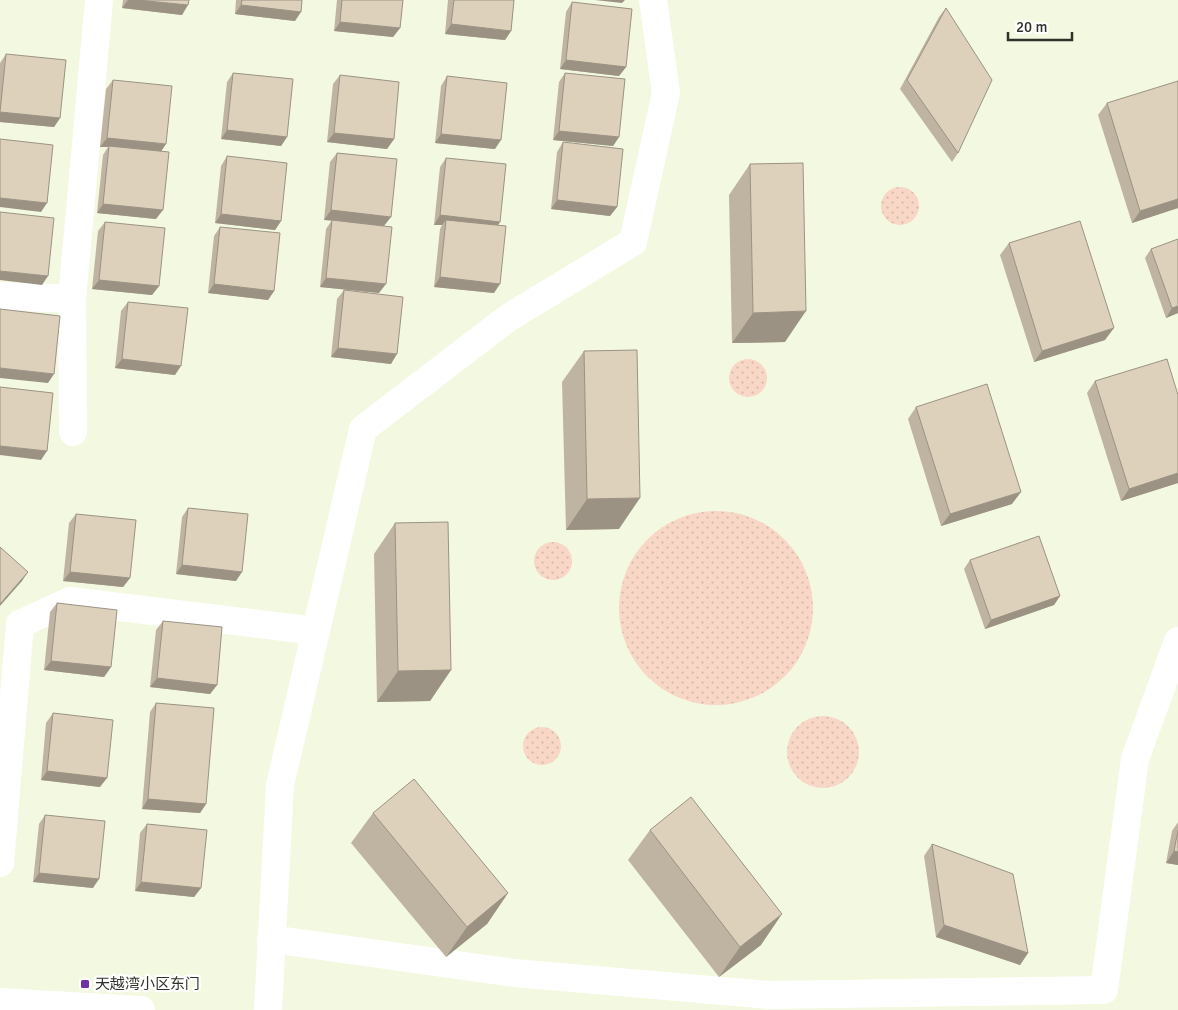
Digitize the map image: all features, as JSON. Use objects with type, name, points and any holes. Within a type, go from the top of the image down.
[{"type":"street","points":[[73,432],[72,299],[99,0]]},
{"type":"street","points":[[268,1010],[270,939],[280,785],[363,429],[508,318],[633,242],[666,93],[653,0]]},
{"type":"street","points":[[0,296],[72,299]]},
{"type":"street","points":[[0,863],[20,624],[70,601],[316,631]]},
{"type":"street","points":[[270,939],[514,973],[769,995],[1104,990],[1135,759],[1178,641]]},
{"type":"street","points":[[0,1002],[141,1010]]},
{"type":"shaded area","points":[[900,187],[914,192],[919,206],[914,220],[900,225],[886,220],[881,206],[886,192]]},
{"type":"shaded area","points":[[748,359],[762,364],[767,378],[762,392],[748,397],[734,392],[729,378],[734,364]]},
{"type":"shaded area","points":[[726,511],[735,512],[762,522],[785,539],[797,554],[806,571],[812,589],[812,627],[806,645],[797,662],[785,677],[770,689],[753,698],[735,704],[706,705],[697,704],[670,694],[654,683],[641,670],[630,654],[620,627],[619,598],[620,589],[630,562],[641,546],[654,533],[670,522],[697,512]]},
{"type":"shaded area","points":[[553,542],[567,547],[572,561],[567,575],[553,580],[539,575],[534,561],[539,547]]},
{"type":"shaded area","points":[[830,716],[849,726],[857,738],[859,752],[857,766],[849,778],[837,786],[816,788],[797,778],[789,766],[787,745],[797,726],[809,718]]},
{"type":"shaded area","points":[[542,727],[556,732],[561,746],[556,760],[542,765],[528,760],[523,746],[528,732]]},
{"type":"building","points":[[137,0],[189,0],[188,5]]},
{"type":"building","points":[[242,0],[302,0],[301,12],[241,5]]},
{"type":"building","points":[[342,0],[403,0],[400,28],[340,22]]},
{"type":"building","points":[[454,0],[514,0],[511,31],[451,24]]},
{"type":"building","points":[[572,2],[632,9],[626,67],[566,60]]},
{"type":"building","points":[[946,8],[992,80],[958,153],[907,80]]},
{"type":"building","points":[[6,54],[66,60],[60,118],[0,112]]},
{"type":"building","points":[[233,73],[293,79],[287,137],[227,130]]},
{"type":"building","points":[[565,73],[625,79],[619,137],[559,131]]},
{"type":"building","points":[[340,75],[399,82],[394,139],[334,133]]},
{"type":"building","points":[[447,76],[507,83],[501,140],[441,134]]},
{"type":"building","points":[[113,80],[172,86],[166,144],[107,138]]},
{"type":"building","points":[[1178,81],[1178,199],[1140,211],[1107,103]]},
{"type":"building","points":[[0,139],[53,145],[47,203],[0,198]]},
{"type":"building","points":[[563,142],[623,149],[617,207],[557,200]]},
{"type":"building","points":[[109,146],[169,152],[163,210],[103,204]]},
{"type":"building","points":[[337,153],[397,159],[391,217],[331,210]]},
{"type":"building","points":[[227,156],[287,163],[281,221],[221,214]]},
{"type":"building","points":[[446,158],[506,164],[500,222],[440,215]]},
{"type":"building","points":[[803,163],[806,311],[753,313],[750,164]]},
{"type":"building","points":[[0,212],[54,218],[48,276],[0,271]]},
{"type":"building","points":[[332,220],[392,227],[386,284],[326,278]]},
{"type":"building","points":[[446,220],[506,226],[500,284],[440,277]]},
{"type":"building","points":[[1080,221],[1114,328],[1042,351],[1009,243]]},
{"type":"building","points":[[105,222],[165,228],[159,286],[99,280]]},
{"type":"building","points":[[220,227],[280,233],[274,291],[214,284]]},
{"type":"building","points":[[1178,239],[1178,306],[1172,308],[1151,249]]},
{"type":"building","points":[[344,290],[403,297],[397,354],[338,348]]},
{"type":"building","points":[[128,302],[188,308],[181,366],[122,359]]},
{"type":"building","points":[[0,309],[60,316],[54,374],[0,368]]},
{"type":"building","points":[[637,350],[640,498],[587,499],[584,351]]},
{"type":"building","points":[[1167,359],[1178,395],[1178,473],[1129,489],[1095,381]]},
{"type":"building","points":[[987,384],[1021,492],[950,514],[916,407]]},
{"type":"building","points":[[0,387],[53,393],[47,451],[0,446]]},
{"type":"building","points":[[188,508],[248,514],[242,572],[182,565]]},
{"type":"building","points":[[76,514],[136,520],[130,578],[70,572]]},
{"type":"building","points":[[448,522],[451,670],[398,671],[395,523]]},
{"type":"building","points":[[1039,536],[1060,596],[991,620],[970,560]]},
{"type":"building","points":[[0,547],[28,572],[0,604]]},
{"type":"building","points":[[57,603],[117,610],[111,667],[51,661]]},
{"type":"building","points":[[163,621],[222,627],[217,685],[157,678]]},
{"type":"building","points":[[156,703],[214,708],[206,804],[148,799]]},
{"type":"building","points":[[53,713],[113,720],[107,778],[47,771]]},
{"type":"building","points":[[414,779],[508,893],[467,927],[373,813]]},
{"type":"building","points":[[691,797],[782,914],[740,947],[650,830]]},
{"type":"building","points":[[45,815],[105,821],[99,879],[39,873]]},
{"type":"building","points":[[147,824],[207,830],[201,888],[141,882]]},
{"type":"building","points":[[1178,830],[1178,852],[1174,851]]},
{"type":"building","points":[[932,844],[1013,874],[1028,953],[944,925]]},
{"type":"place","name":"天越湾小区东门","points":[[85,984]]}]
